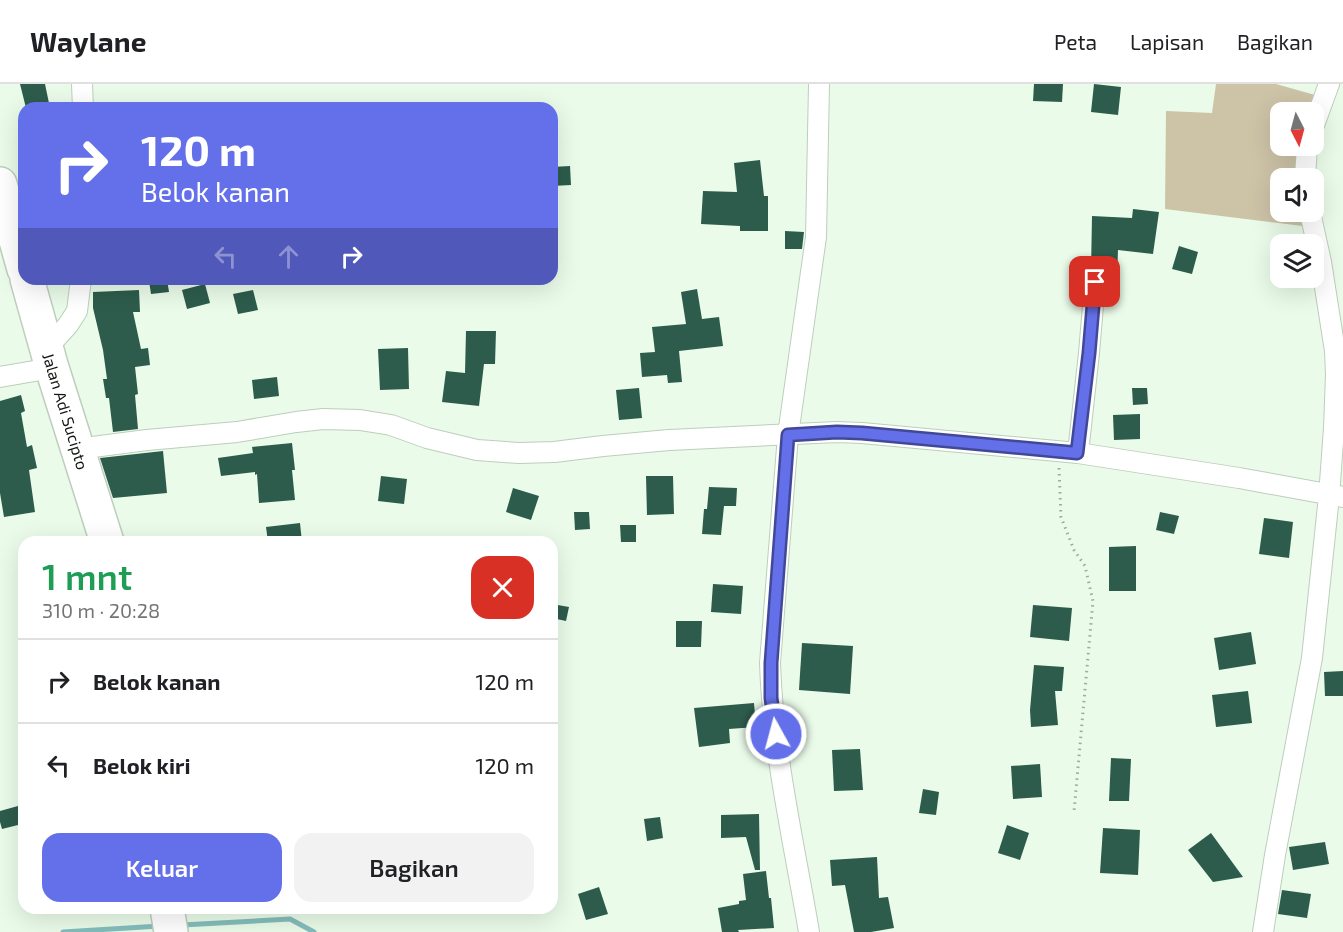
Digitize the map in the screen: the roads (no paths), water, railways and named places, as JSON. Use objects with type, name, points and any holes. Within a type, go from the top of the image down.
[{"type":"highway","points":[[0,184],[18,247]]},
{"type":"highway","name":"Jalan Adi Sucipto","points":[[29,285],[49,358],[105,536]]},
{"type":"street","points":[[82,84],[83,102]]},
{"type":"street","points":[[809,932],[778,753],[771,698],[771,663],[788,435],[816,237],[819,84]]},
{"type":"street","points":[[1322,102],[1329,84]]},
{"type":"street","points":[[1263,932],[1311,658],[1336,497],[1335,351],[1312,222]]},
{"type":"street","points":[[1068,453],[1089,353],[1095,282]]},
{"type":"street","points":[[0,377],[49,358],[77,311],[80,285]]},
{"type":"street","points":[[77,449],[237,432],[323,419],[360,420],[391,425],[427,438],[477,450],[519,453],[554,452],[669,440],[837,432],[1068,453],[1239,478],[1336,497]]},
{"type":"waterway","points":[[182,925],[290,919],[314,932]]},
{"type":"waterway","points":[[63,932],[160,926]]}]
